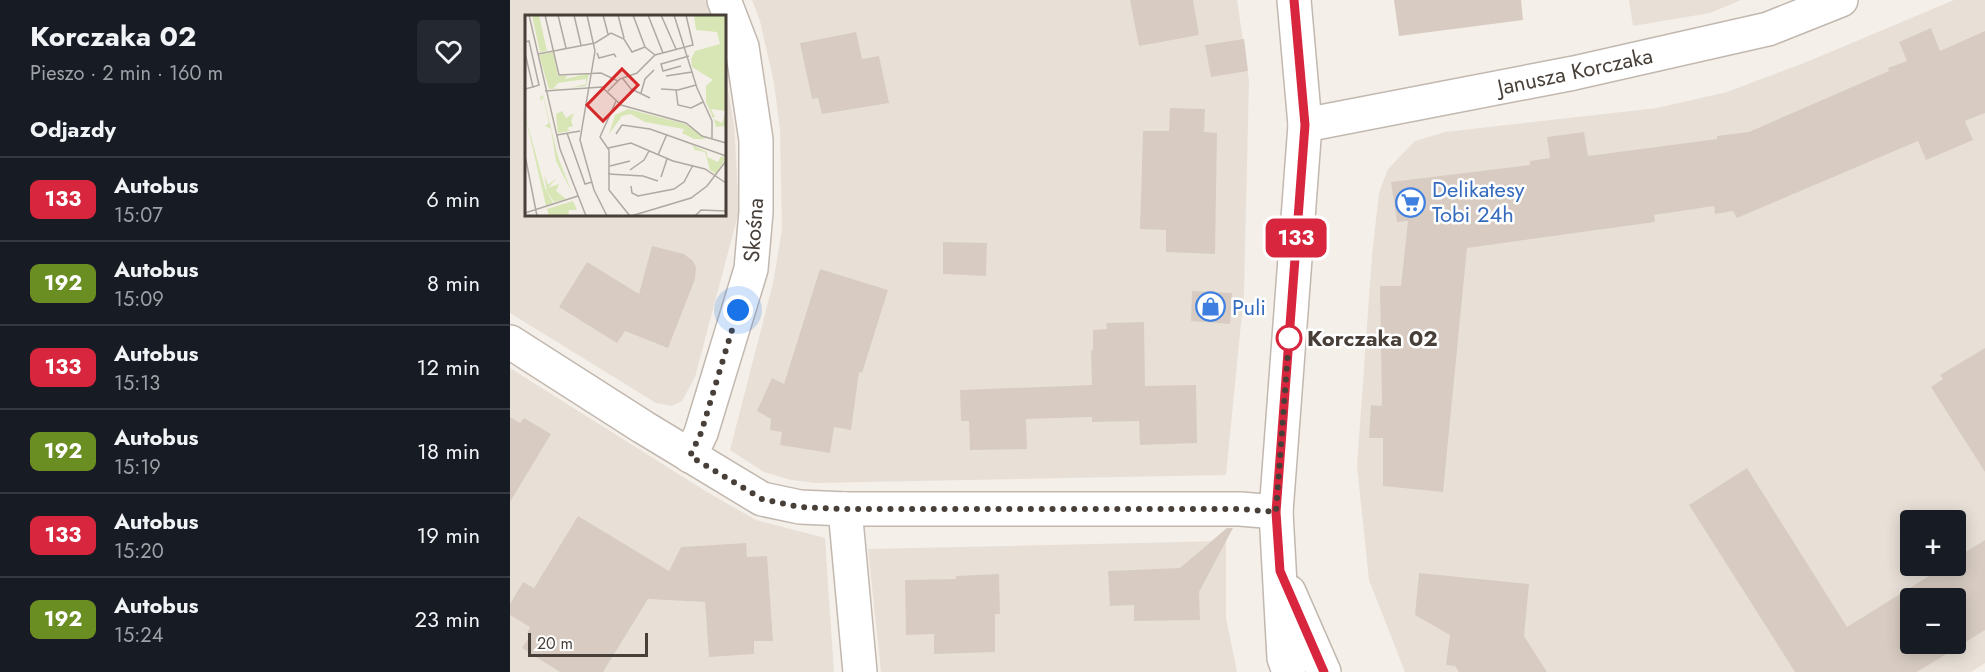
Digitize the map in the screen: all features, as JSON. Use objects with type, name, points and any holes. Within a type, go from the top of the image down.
[{"type":"street","name":"Skośna","points":[[690,456],[701,433],[751,269],[756,212],[756,140],[742,47],[724,0]]},
{"type":"street","points":[[1289,672],[1284,658],[1276,512],[1305,125],[1294,0]]},
{"type":"street","name":"Janusza Korczaka","points":[[1305,125],[1574,73],[1768,29],[1840,0]]},
{"type":"street","points":[[510,342],[762,499],[800,507],[844,509],[1240,509],[1276,512]]},
{"type":"street","points":[[844,509],[860,672]]},
{"type":"street","points":[[1280,571],[1323,672]]},
{"type":"shaded area","points":[[510,0],[705,0],[712,15],[525,15],[525,216],[726,216],[726,79],[734,124],[739,211],[695,377],[682,401],[672,406],[656,403],[510,313]]},
{"type":"shaded area","points":[[752,0],[1237,0],[1249,81],[1244,293],[1226,475],[816,483],[791,480],[764,472],[730,450],[773,283],[782,230],[780,130],[774,83],[760,21]]},
{"type":"shaded area","points":[[1629,0],[1741,0],[1710,13],[1633,26]]},
{"type":"shaded area","points":[[1954,0],[1985,0],[1985,663],[1971,672],[1405,672],[1369,580],[1357,466],[1372,255],[1379,193],[1388,169],[1415,141],[1445,132],[1657,108],[1727,92],[1809,61]]},
{"type":"shaded area","points":[[510,368],[707,492],[756,520],[825,538],[834,672],[510,672]]},
{"type":"shaded area","points":[[1226,541],[1226,618],[1237,672],[881,672],[868,549]]},
{"type":"building","points":[[1130,0],[1193,0],[1199,35],[1139,46]]},
{"type":"building","points":[[1394,0],[1521,0],[1523,20],[1399,36]]},
{"type":"building","points":[[1931,28],[1940,51],[1985,31],[1985,113],[1965,121],[1973,140],[1926,160],[1918,141],[1737,218],[1733,211],[1715,214],[1714,206],[1654,215],[1655,222],[1467,248],[1443,492],[1383,486],[1383,438],[1369,438],[1371,405],[1382,406],[1380,286],[1401,286],[1408,221],[1397,222],[1391,182],[1530,165],[1530,161],[1550,158],[1547,137],[1584,132],[1588,156],[1717,139],[1717,136],[1749,132],[1907,61],[1899,42]]},
{"type":"building","points":[[856,32],[862,59],[879,56],[889,103],[822,114],[818,98],[812,99],[800,43]]},
{"type":"building","points":[[1244,39],[1248,71],[1211,77],[1205,45]]},
{"type":"building","points":[[1170,108],[1205,109],[1204,132],[1217,133],[1215,254],[1166,252],[1166,230],[1140,229],[1143,131],[1169,131]]},
{"type":"building","points":[[943,242],[987,243],[986,276],[943,274]]},
{"type":"building","points":[[652,246],[684,254],[693,261],[696,267],[695,279],[668,348],[625,331],[617,343],[559,307],[587,262],[639,294]]},
{"type":"building","points":[[820,269],[888,290],[862,373],[859,372],[851,430],[834,427],[830,453],[780,445],[782,432],[770,430],[771,419],[757,411],[772,378],[784,384]]},
{"type":"building","name":"Puli","points":[[1192,291],[1232,293],[1230,324],[1191,321]]},
{"type":"building","points":[[1144,322],[1145,386],[1196,385],[1197,443],[1140,445],[1139,421],[1092,422],[1092,417],[1026,419],[1027,449],[970,450],[969,421],[961,421],[960,390],[1092,385],[1093,330],[1107,329],[1106,323]]},
{"type":"building","points":[[1985,348],[1985,472],[1931,387],[1943,379],[1940,375]]},
{"type":"building","points":[[510,417],[520,423],[524,418],[551,434],[510,502]]},
{"type":"building","points":[[1747,468],[1847,627],[1900,594],[1900,654],[1946,654],[1917,672],[1795,672],[1689,505]]},
{"type":"building","points":[[578,516],[669,571],[681,547],[746,543],[747,557],[767,556],[773,641],[754,641],[754,654],[709,657],[705,602],[648,599],[603,672],[560,672],[522,648],[531,635],[527,633],[530,627],[510,615],[510,604],[523,582],[534,588]]},
{"type":"building","points":[[1227,528],[1233,528],[1199,592],[1200,620],[1134,621],[1134,605],[1110,606],[1108,571],[1180,568]]},
{"type":"building","points":[[1985,540],[1985,630],[1966,642],[1966,588],[1910,588],[1929,576],[1966,576],[1966,552]]},
{"type":"building","points":[[1419,573],[1529,584],[1524,636],[1547,672],[1459,672],[1455,666],[1446,665],[1450,635],[1415,615]]},
{"type":"building","points":[[999,574],[1000,614],[995,614],[995,652],[934,654],[934,634],[906,635],[905,580],[956,579],[956,576]]},
{"type":"bus line","name":"133","points":[[1294,0],[1305,125],[1276,512],[1280,571],[1310,645],[1324,672]]},
{"type":"place","name":"Delikatesy Tobi 24h","points":[[1411,202]]},
{"type":"place","name":"Puli","points":[[1211,307]]},
{"type":"place","name":"Korczaka 02","points":[[1289,338]]},
{"type":"route","points":[[738,310],[701,433],[690,456],[762,499],[800,507],[1240,509],[1276,512],[1289,338]]}]
